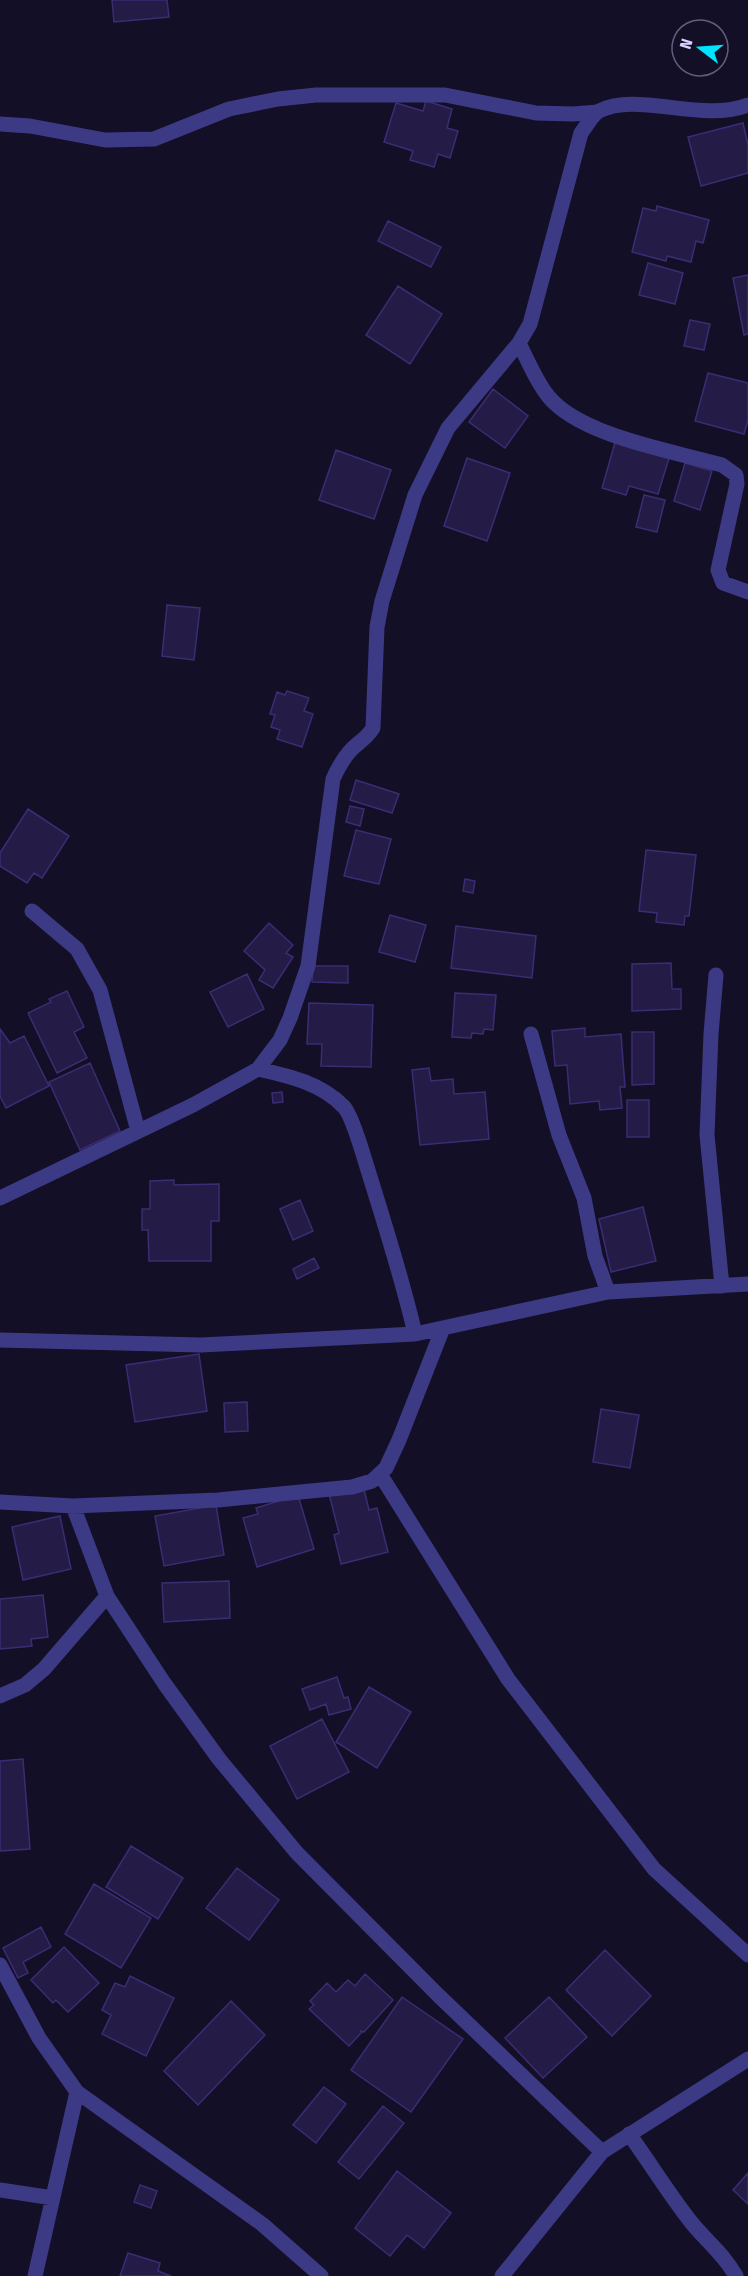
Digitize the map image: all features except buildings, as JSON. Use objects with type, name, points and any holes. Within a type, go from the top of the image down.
[{"type":"street","points":[[0,124],[30,126],[105,140],[154,139],[229,109],[316,94],[445,95],[536,113],[573,114],[598,112],[623,105],[656,106],[703,112],[733,111],[748,105]]},
{"type":"street","points":[[0,1197],[193,1105],[258,1069],[280,1040],[308,966],[333,779],[340,762],[352,748],[366,739],[373,728],[377,627],[382,601],[415,495],[448,428],[519,344],[530,324],[580,133],[598,112]]},
{"type":"street","points":[[519,344],[548,396],[577,420],[618,436],[722,465],[736,475],[737,484],[718,570],[723,583],[748,591]]},
{"type":"street","points":[[32,911],[76,949],[100,990],[138,1131]]},
{"type":"street","points":[[716,975],[707,1135],[722,1286]]},
{"type":"street","points":[[531,1034],[559,1135],[584,1198],[595,1256],[608,1292]]},
{"type":"street","points":[[258,1069],[304,1081],[346,1108],[361,1148],[404,1287],[415,1334]]},
{"type":"street","points":[[0,1340],[201,1345],[415,1334],[608,1292],[748,1284]]},
{"type":"street","points":[[0,1502],[73,1506],[218,1500],[340,1488],[372,1481],[386,1468],[399,1440],[443,1328]]},
{"type":"street","points":[[380,1474],[515,1689],[654,1869],[748,1955]]},
{"type":"street","points":[[73,1506],[107,1596],[164,1683],[219,1759],[297,1853],[438,1995],[602,2152]]},
{"type":"street","points":[[0,1696],[25,1685],[44,1669],[107,1596]]},
{"type":"street","points":[[0,1965],[39,2038],[77,2092],[262,2224],[321,2276]]},
{"type":"street","points":[[502,2276],[602,2152],[748,2059]]},
{"type":"street","points":[[35,2276],[77,2092]]},
{"type":"street","points":[[629,2134],[677,2204],[697,2229],[723,2254],[736,2276]]},
{"type":"street","points":[[0,2190],[53,2198]]}]
